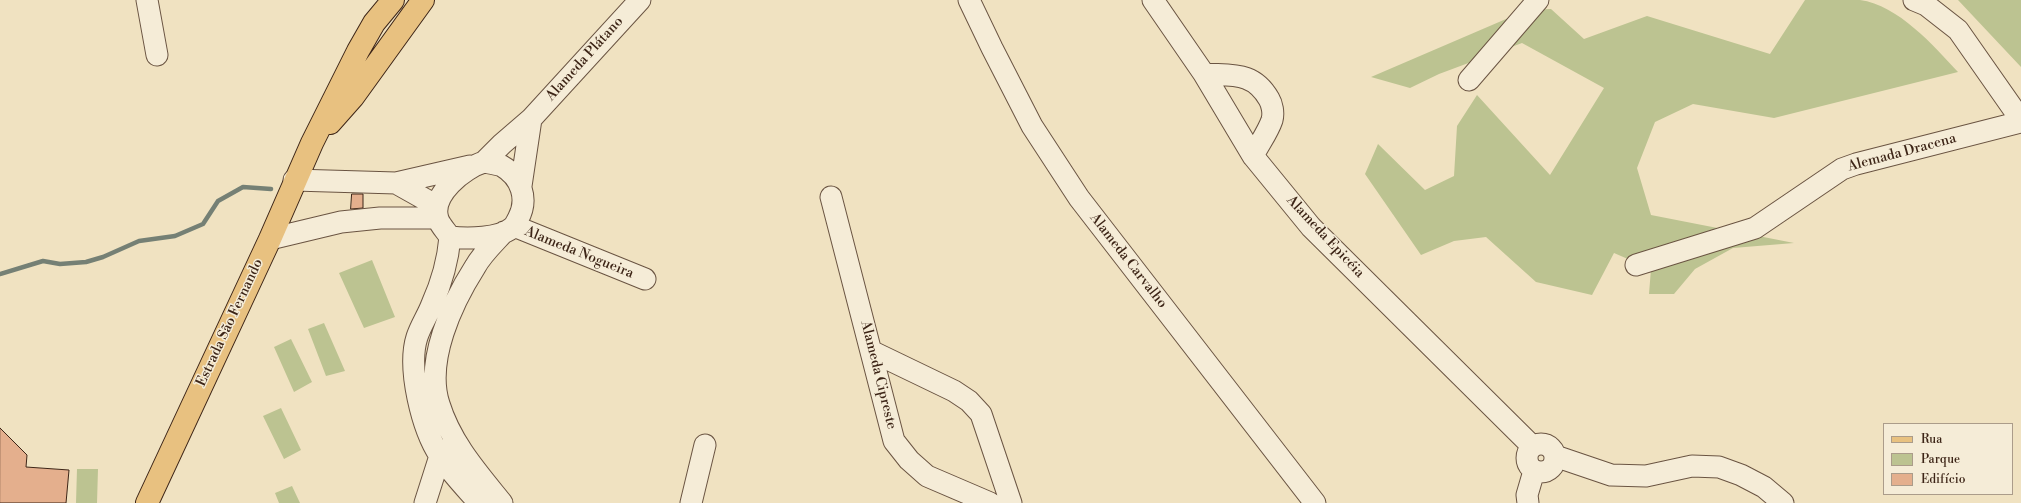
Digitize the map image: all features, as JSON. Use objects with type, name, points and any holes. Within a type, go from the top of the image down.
[{"type":"main road","name":"Estrada São Fernando","points":[[147,503],[270,239],[294,180],[312,143],[358,51],[374,23],[393,0]]},
{"type":"main road","name":"Estrada São Fernando","points":[[312,143],[353,97],[423,0]]},
{"type":"street","points":[[147,0],[157,56]]},
{"type":"street","name":"Alameda Plátano","points":[[479,164],[531,119],[640,0]]},
{"type":"street","name":"Alameda Carvalho","points":[[969,0],[1032,126],[1079,198],[1315,503]]},
{"type":"street","name":"Alameda Epicéia","points":[[1153,0],[1204,74],[1253,156],[1311,227],[1532,446]]},
{"type":"street","points":[[1469,80],[1538,0]]},
{"type":"street","points":[[1914,0],[1926,5],[1958,30],[2021,121]]},
{"type":"street","points":[[1204,74],[1245,77],[1259,84],[1266,93],[1270,101],[1272,119],[1253,156]]},
{"type":"street","points":[[502,503],[468,461],[455,441],[439,403],[435,387],[435,368],[444,330],[475,266],[509,229],[523,211],[524,201],[521,186],[531,119]]},
{"type":"street","name":"Alemada Dracena","points":[[1636,265],[1755,228],[1842,169],[1856,164],[2021,121]]},
{"type":"street","points":[[294,180],[396,183],[479,164],[501,166],[513,174],[521,186]]},
{"type":"street","points":[[437,212],[447,187],[461,173],[479,164]]},
{"type":"street","points":[[396,183],[437,212],[450,237],[447,264],[437,292],[417,338],[413,357],[420,403],[440,456],[479,503]]},
{"type":"street","name":"Alameda Cipreste","points":[[831,197],[894,441],[909,460],[927,476],[990,503]]},
{"type":"street","points":[[270,239],[341,222],[437,212]]},
{"type":"street","points":[[450,237],[477,238],[509,229]]},
{"type":"street","name":"Alameda Nogueira","points":[[509,229],[645,279]]},
{"type":"street","points":[[871,351],[954,391],[969,401],[981,414],[1011,503]]},
{"type":"street","points":[[425,503],[440,456],[455,441]]},
{"type":"street","points":[[1539,443],[1546,444],[1552,449],[1555,456],[1554,464],[1549,469],[1542,472],[1534,471],[1529,466],[1526,459],[1527,452],[1532,446],[1539,443]]},
{"type":"street","points":[[691,503],[704,445]]},
{"type":"street","points":[[1555,456],[1612,475],[1646,476],[1692,466],[1719,467],[1741,475],[1764,487],[1783,503]]},
{"type":"street","points":[[1528,503],[1527,495],[1534,471]]},
{"type":"green space","points":[[1805,0],[1860,0],[1874,3],[1901,18],[1914,28],[1938,50],[1958,72],[1774,118],[1693,104],[1655,122],[1637,168],[1651,215],[1794,243],[1733,248],[1695,269],[1674,294],[1649,294],[1651,269],[1614,253],[1592,295],[1536,282],[1486,237],[1454,241],[1421,255],[1365,174],[1378,144],[1425,190],[1454,176],[1457,126],[1477,95],[1550,175],[1604,88],[1522,43],[1439,74],[1410,88],[1371,77],[1527,10],[1551,9],[1584,39],[1647,16],[1770,54]]},
{"type":"green space","points":[[1958,0],[2021,0],[2021,67]]},
{"type":"green space","points":[[372,260],[395,317],[364,328],[339,273]]},
{"type":"green space","points":[[324,323],[345,371],[326,376],[308,329]]},
{"type":"green space","points":[[291,339],[312,382],[294,392],[274,347]]},
{"type":"green space","points":[[281,408],[301,450],[284,459],[263,416]]},
{"type":"green space","points":[[77,469],[98,469],[97,503],[76,503]]},
{"type":"green space","points":[[292,486],[300,503],[279,503],[275,493]]},
{"type":"building","points":[[352,194],[363,194],[363,208],[351,209]]},
{"type":"building","points":[[0,428],[27,455],[26,467],[69,470],[66,503],[0,503]]},
{"type":"waterway","points":[[0,274],[43,261],[60,264],[86,262],[103,257],[139,241],[175,236],[203,224],[218,201],[243,187],[271,189]]}]
